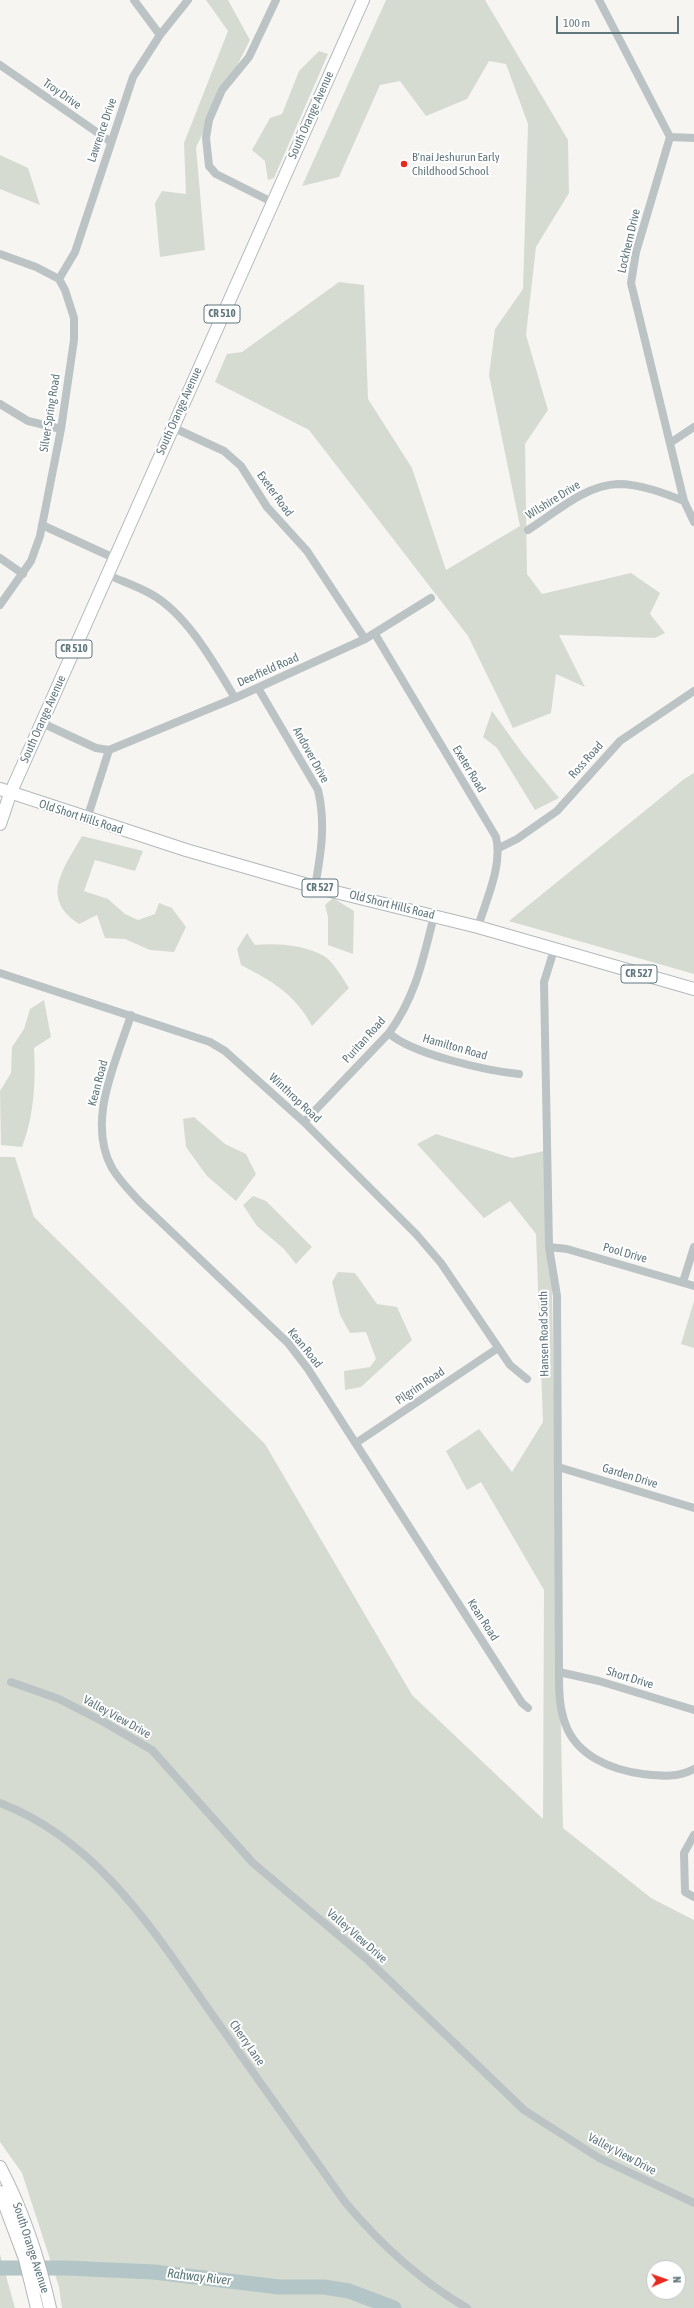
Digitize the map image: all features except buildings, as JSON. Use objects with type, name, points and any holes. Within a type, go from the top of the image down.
[{"type":"main road","name":"South Orange Avenue","points":[[0,824],[5,791],[42,723],[106,574],[363,0]]},
{"type":"main road","name":"Old Short Hills Road","points":[[5,791],[87,819],[186,850],[315,887],[478,927],[694,990]]},
{"type":"main road","name":"South Orange Avenue","points":[[0,2167],[21,2214],[30,2258],[38,2284],[50,2308]]},
{"type":"main road","name":"South Orange Avenue","points":[[0,2192],[30,2258]]},
{"type":"main road","name":"South Orange Avenue","points":[[38,2284],[38,2308]]},
{"type":"street","points":[[134,0],[160,35]]},
{"type":"street","name":"Lawrence Drive","points":[[59,280],[75,252],[133,77],[160,35],[188,0]]},
{"type":"street","points":[[272,202],[216,174],[209,166],[206,138],[208,120],[222,90],[248,56],[276,0]]},
{"type":"street","points":[[599,0],[670,137],[694,138]]},
{"type":"street","name":"Troy Drive","points":[[0,65],[111,142]]},
{"type":"street","name":"Lockhern Drive","points":[[670,137],[636,252],[631,283],[684,501]]},
{"type":"street","points":[[0,254],[36,267],[59,280]]},
{"type":"street","name":"Silver Spring Road","points":[[0,605],[31,561],[42,525],[61,430],[74,340],[74,318],[65,290],[59,280]]},
{"type":"street","points":[[0,404],[28,421],[61,430]]},
{"type":"street","name":"Exeter Road","points":[[172,427],[224,451],[241,466],[267,507],[307,551],[365,639]]},
{"type":"street","points":[[670,443],[694,427]]},
{"type":"street","name":"Wilshire Drive","points":[[528,530],[577,498],[595,489],[618,484],[641,487],[684,501]]},
{"type":"street","points":[[684,501],[694,522]]},
{"type":"street","points":[[42,525],[114,558]]},
{"type":"street","points":[[0,558],[23,574]]},
{"type":"street","points":[[106,574],[152,594],[167,606],[189,629],[210,657],[235,698]]},
{"type":"street","name":"Deerfield Road","points":[[109,750],[235,698],[365,639],[431,598]]},
{"type":"street","name":"Exeter Road","points":[[375,634],[493,831],[499,848]]},
{"type":"street","name":"Andover Drive","points":[[258,688],[318,790],[322,806],[324,839],[315,887]]},
{"type":"street","name":"Ross Road","points":[[499,848],[510,843],[557,811],[620,741],[694,691]]},
{"type":"street","points":[[42,723],[96,748],[109,750],[87,819]]},
{"type":"street","points":[[478,927],[496,866],[499,848]]},
{"type":"street","name":"Puritan Road","points":[[304,1122],[389,1033],[399,1019],[417,983],[434,916]]},
{"type":"street","name":"Hansen Road South","points":[[554,950],[544,982],[549,1247],[557,1296],[560,1694],[565,1723],[571,1735],[591,1755],[608,1766],[627,1772],[667,1776],[682,1774],[694,1769]]},
{"type":"street","name":"Winthrop Road","points":[[0,973],[210,1042],[225,1051],[247,1068],[304,1122],[416,1234],[432,1253],[510,1365],[527,1379]]},
{"type":"street","name":"Kean Road","points":[[131,1015],[104,1101],[102,1136],[112,1168],[121,1181],[139,1201],[288,1343],[308,1370],[356,1443],[522,1703],[528,1708]]},
{"type":"street","name":"Hamilton Road","points":[[389,1033],[406,1046],[495,1071],[519,1074]]},
{"type":"street","name":"Pool Drive","points":[[549,1247],[567,1249],[694,1286]]},
{"type":"street","points":[[683,1282],[694,1247]]},
{"type":"street","name":"Pilgrim Road","points":[[356,1443],[498,1348]]},
{"type":"street","name":"Garden Drive","points":[[558,1467],[694,1508]]},
{"type":"street","name":"Short Drive","points":[[559,1672],[599,1681],[694,1710]]},
{"type":"street","name":"Valley View Drive","points":[[11,1682],[59,1699],[102,1721],[152,1750],[253,1863],[369,1961],[524,2110],[599,2158],[694,2203]]},
{"type":"street","name":"Cherry Lane","points":[[0,1803],[25,1812],[51,1829],[93,1862],[116,1884],[153,1931],[337,2191],[371,2233],[428,2284],[467,2308]]},
{"type":"street","points":[[694,1835],[684,1852],[685,1892],[694,1898]]},
{"type":"shaded area","points":[[206,0],[228,0],[250,40],[196,147],[205,250],[160,257],[155,203],[162,191],[186,194],[184,143],[228,31]]},
{"type":"shaded area","points":[[386,0],[485,0],[568,140],[569,193],[536,247],[526,335],[548,410],[525,444],[527,574],[542,594],[631,573],[660,593],[650,614],[665,633],[655,638],[559,635],[585,687],[556,674],[551,713],[513,728],[468,636],[309,430],[215,382],[227,354],[242,352],[339,282],[364,285],[368,399],[412,468],[446,570],[520,526],[489,375],[495,329],[523,289],[528,124],[506,64],[489,61],[467,99],[426,116],[400,81],[380,85],[339,177],[302,186]]},
{"type":"shaded area","points":[[319,51],[328,54],[274,178],[268,180],[265,161],[252,150],[270,118],[282,114],[299,71]]},
{"type":"shaded area","points":[[0,155],[28,168],[40,205],[0,189]]},
{"type":"shaded area","points":[[492,711],[523,754],[559,798],[535,810],[497,748],[483,737]]},
{"type":"shaded area","points":[[694,773],[694,974],[509,921],[684,779]]},
{"type":"shaded area","points":[[82,836],[143,851],[135,871],[95,860],[84,891],[108,899],[125,914],[138,920],[155,914],[159,903],[172,908],[186,927],[174,952],[150,950],[125,939],[105,938],[97,915],[79,924],[67,914],[60,904],[58,893],[59,882],[68,860]]},
{"type":"shaded area","points":[[333,898],[354,911],[353,954],[328,945],[328,917],[325,905]]},
{"type":"shaded area","points":[[247,933],[255,945],[272,944],[299,947],[324,956],[335,966],[349,988],[312,1026],[298,1005],[282,990],[273,983],[241,965],[237,949]]},
{"type":"shaded area","points":[[44,1000],[51,1037],[34,1048],[35,1073],[32,1111],[26,1135],[22,1147],[1,1145],[0,1091],[11,1073],[12,1047],[24,1029],[30,1009]]},
{"type":"shaded area","points":[[194,1117],[225,1144],[246,1154],[256,1174],[236,1201],[207,1176],[186,1147],[183,1119]]},
{"type":"shaded area","points":[[436,1134],[512,1158],[549,1150],[563,1828],[651,1898],[694,1920],[694,2308],[62,2308],[59,2287],[22,2173],[0,2142],[0,1157],[15,1157],[34,1217],[265,1444],[412,1695],[543,1819],[544,1590],[481,1482],[467,1490],[446,1451],[479,1429],[512,1472],[543,1422],[536,1234],[510,1201],[484,1218],[417,1144]]},
{"type":"shaded area","points":[[253,1196],[266,1201],[312,1247],[296,1264],[284,1249],[257,1226],[243,1205]]},
{"type":"shaded area","points":[[338,1272],[355,1273],[377,1304],[397,1307],[412,1340],[361,1387],[345,1390],[344,1371],[370,1367],[376,1359],[366,1332],[350,1333],[340,1315],[332,1282]]},
{"type":"shaded area","points":[[694,1301],[694,1348],[681,1344]]},
{"type":"shaded area","points":[[0,2254],[15,2308],[0,2308]]},
{"type":"waterway","name":"Rahway River","points":[[0,2268],[67,2268],[154,2272],[279,2287],[324,2287],[349,2291],[394,2308]]},
{"type":"place","name":"B'nai Jeshurun Early Childhood School","points":[[404,164]]}]
